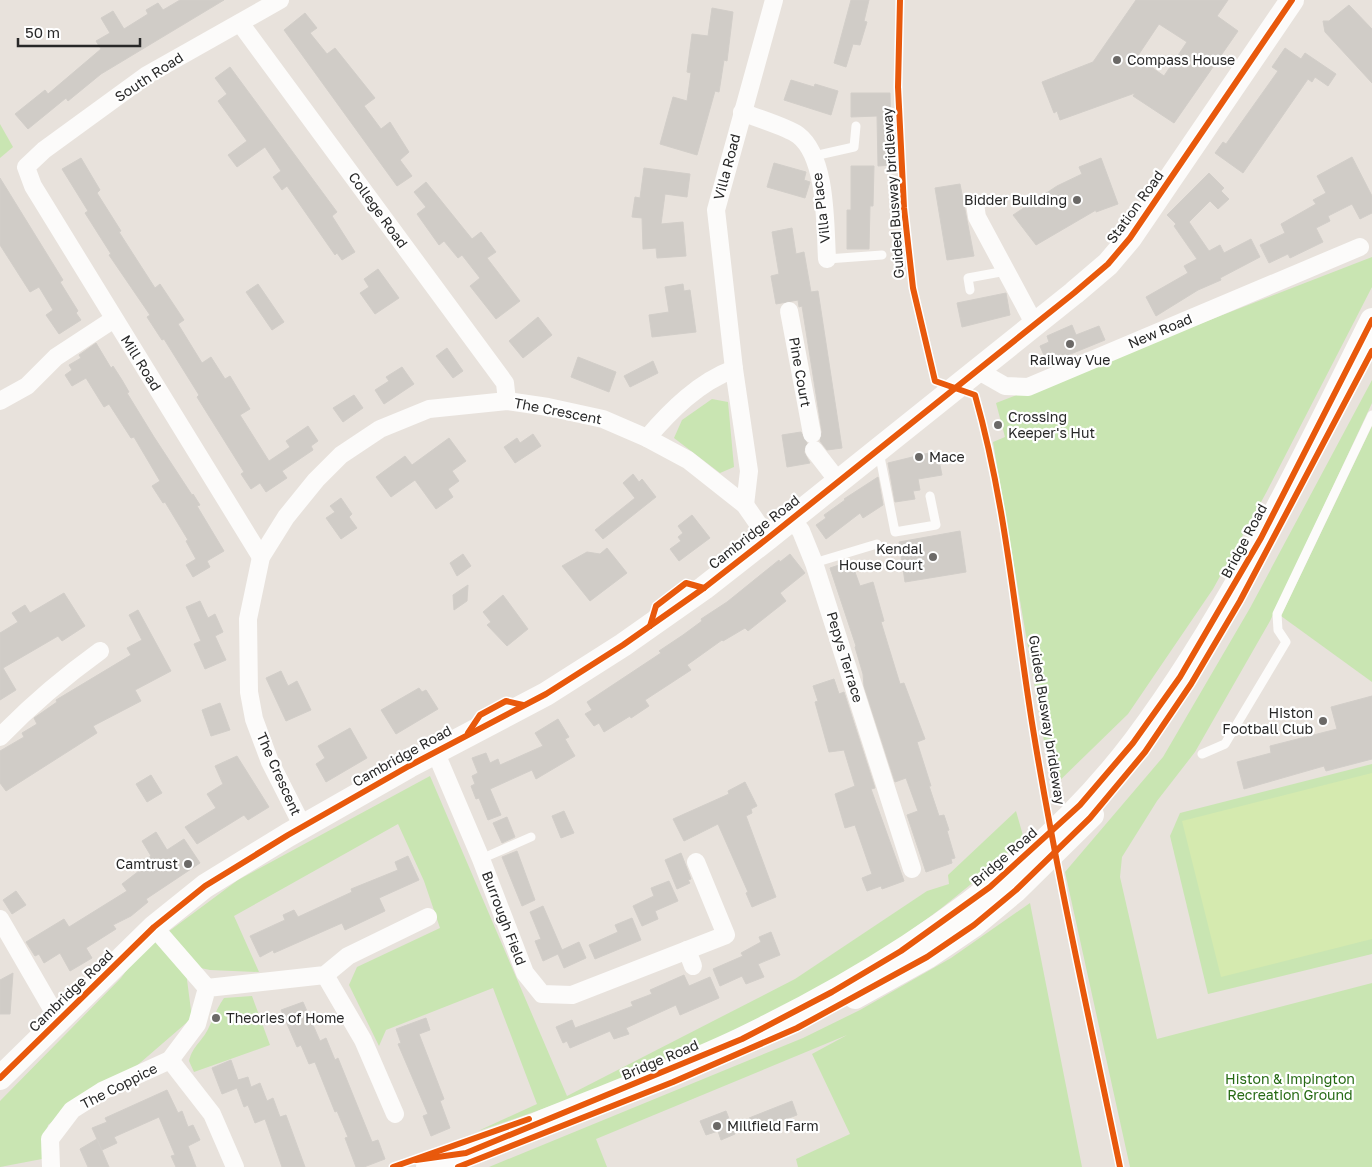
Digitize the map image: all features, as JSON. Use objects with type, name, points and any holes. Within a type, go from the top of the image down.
[{"type":"main road","name":"Station Road","points":[[954,388],[1035,325],[1108,264],[1130,238],[1292,0]]},
{"type":"main road","name":"Bridge Road","points":[[428,1167],[742,1039],[832,992],[901,951],[990,887],[1085,812],[1180,677],[1228,596],[1265,529],[1372,320]]},
{"type":"main road","name":"Bridge Road","points":[[458,1167],[673,1082],[797,1028],[927,957],[974,925],[1016,890],[1085,812],[1145,752],[1191,684],[1240,602],[1372,351]]},
{"type":"main road","name":"Cambridge Road","points":[[0,1078],[154,927],[205,886],[435,751],[546,694],[596,663],[704,588],[954,388]]},
{"type":"street","name":"South Road","points":[[26,167],[44,150],[147,75],[280,0]]},
{"type":"street","name":"Villa Road","points":[[745,505],[749,471],[734,369],[716,210],[774,0]]},
{"type":"street","name":"College Road","points":[[240,23],[505,383],[507,401]]},
{"type":"street","name":"Villa Place","points":[[742,112],[798,135],[814,156],[823,195],[827,259]]},
{"type":"street","name":"Mill Road","points":[[26,167],[33,186],[261,558]]},
{"type":"street","points":[[975,204],[977,216],[1035,325]]},
{"type":"street","name":"New Road","points":[[977,370],[1005,386],[1028,387],[1344,261],[1360,247]]},
{"type":"street","name":"Pine Court","points":[[789,311],[813,442],[838,481]]},
{"type":"street","points":[[0,401],[27,386],[56,357],[114,319]]},
{"type":"street","points":[[647,438],[665,417],[713,376],[734,369]]},
{"type":"street","name":"The Crescent","points":[[303,827],[270,762],[254,719],[249,692],[248,619],[261,558],[286,517],[316,480],[342,455],[380,429],[430,410],[507,401],[603,419],[647,438],[688,460],[745,505],[768,538]]},
{"type":"street","name":"Pepys Terrace","points":[[792,519],[801,531],[814,563],[886,800],[912,869]]},
{"type":"street","points":[[0,737],[67,675],[100,651]]},
{"type":"street","name":"Burrough Field","points":[[435,751],[481,859],[525,972],[542,994],[572,995],[690,958],[726,935],[696,862]]},
{"type":"street","points":[[154,927],[206,988],[325,975],[348,956],[428,917]]},
{"type":"street","points":[[0,919],[59,1021]]},
{"type":"street","points":[[325,975],[364,1040],[394,1114]]},
{"type":"street","name":"The Coppice","points":[[50,1167],[50,1139],[72,1110],[102,1091],[170,1060],[197,1024],[206,988]]},
{"type":"street","name":"The Coppice","points":[[170,1060],[212,1114],[235,1167]]},
{"type":"lane","points":[[814,156],[854,147],[856,126]]},
{"type":"lane","points":[[827,259],[882,255]]},
{"type":"lane","points":[[970,290],[968,278],[1006,271]]},
{"type":"lane","points":[[1202,754],[1225,744],[1286,642],[1278,630],[1277,614],[1372,415]]},
{"type":"lane","points":[[879,449],[895,532],[936,525],[930,496]]},
{"type":"lane","points":[[814,563],[877,544]]},
{"type":"lane","points":[[481,859],[531,837]]},
{"type":"green space","points":[[0,124],[13,147],[0,158]]},
{"type":"green space","points":[[1372,257],[1372,287],[1266,493],[1213,589],[1128,714],[1052,788],[993,442],[1005,437],[996,403]]},
{"type":"green space","name":"Histon & Impington Recreation Ground","points":[[1372,380],[1372,403],[1270,621],[1195,752],[1157,801],[1122,857],[1120,877],[1157,1039],[1372,983],[1372,1167],[1130,1167],[1065,872],[1163,757],[1250,608]]},
{"type":"green space","points":[[712,399],[728,402],[734,467],[720,473],[674,438],[682,420]]},
{"type":"green space","points":[[1372,426],[1372,682],[1281,616]]},
{"type":"green space","points":[[1372,764],[1372,954],[1208,994],[1170,836],[1180,813]]},
{"type":"green space","points":[[1372,773],[1372,939],[1221,977],[1182,821]]},
{"type":"green space","points":[[430,776],[567,1096],[795,979],[927,891],[949,884],[948,875],[1016,811],[1024,839],[928,918],[846,972],[796,1000],[692,1050],[639,1072],[532,1113],[478,1131],[537,1104],[493,988],[386,1030],[379,1046],[349,985],[357,967],[440,928],[424,881],[398,824],[234,916],[259,972],[210,970],[191,966],[168,932],[238,880]]},
{"type":"green space","points":[[1030,903],[1082,1167],[798,1167],[796,1159],[850,1134],[812,1054],[847,1035],[596,1139],[607,1167],[489,1167],[803,1038],[860,1010],[951,958]]},
{"type":"green space","points":[[156,941],[186,972],[192,1018],[126,1075],[79,1100],[48,1125],[42,1159],[0,1167],[0,1101],[121,978],[132,963]]},
{"type":"green space","points":[[252,996],[270,1045],[194,1072],[189,1061],[191,1056],[207,1032],[224,998]]},
{"type":"building","points":[[180,0],[224,0],[101,74],[68,101],[66,98],[28,129],[15,114],[45,90],[48,94],[101,49],[96,41],[110,33],[101,18],[113,11],[124,29],[148,14],[146,10],[158,3],[163,10]]},
{"type":"building","points":[[851,0],[869,0],[864,21],[867,22],[860,45],[853,44],[846,67],[834,63]]},
{"type":"building","name":"Compass House","points":[[1136,0],[1228,0],[1217,16],[1238,31],[1174,123],[1133,96],[1135,93],[1060,120],[1057,111],[1054,113],[1042,82],[1093,62]],"holes":[[[1159,24],[1187,42],[1164,76],[1137,57]]]},
{"type":"building","points":[[1349,5],[1372,29],[1372,83],[1325,32],[1323,21],[1329,21]]},
{"type":"building","points":[[712,8],[733,12],[727,61],[724,60],[719,92],[715,91],[697,155],[660,144],[673,97],[687,101],[691,73],[687,72],[692,34],[708,36]]},
{"type":"building","points":[[305,13],[317,28],[310,33],[327,54],[335,48],[375,98],[364,106],[381,129],[390,122],[409,152],[400,160],[412,176],[397,186],[284,30]]},
{"type":"building","points":[[1285,48],[1301,59],[1305,53],[1336,74],[1328,86],[1315,77],[1312,82],[1308,79],[1243,173],[1215,153],[1223,142],[1226,144],[1278,71],[1272,67]]},
{"type":"building","points":[[230,67],[337,212],[332,216],[355,252],[342,260],[337,253],[335,255],[287,186],[282,190],[273,177],[281,171],[265,147],[237,167],[228,155],[247,141],[218,101],[227,94],[215,78]]},
{"type":"building","points":[[791,80],[814,87],[815,84],[838,91],[831,115],[784,100]]},
{"type":"building","points":[[851,93],[890,93],[892,165],[878,166],[877,116],[851,117]]},
{"type":"building","points":[[1352,157],[1372,196],[1372,213],[1360,219],[1352,204],[1328,216],[1330,221],[1316,228],[1323,242],[1290,258],[1288,254],[1269,263],[1260,245],[1285,233],[1281,224],[1316,204],[1313,200],[1326,193],[1317,176]]},
{"type":"building","points":[[81,158],[100,190],[97,193],[121,231],[119,232],[155,288],[160,284],[184,320],[178,324],[202,363],[211,357],[225,379],[230,376],[250,409],[240,415],[269,461],[290,447],[286,441],[308,426],[318,441],[311,446],[313,450],[282,471],[287,478],[266,492],[260,483],[251,489],[241,474],[244,472],[197,397],[199,395],[164,339],[162,340],[147,317],[150,315],[109,255],[111,254],[85,213],[88,211],[62,169]]},
{"type":"building","name":"Bidder Building","points":[[1101,158],[1118,204],[1096,212],[1096,210],[1036,245],[1013,215],[1057,186],[1082,174],[1079,167]]},
{"type":"building","points":[[774,163],[806,172],[804,180],[810,182],[805,198],[767,187]]},
{"type":"building","points":[[851,166],[874,166],[873,206],[870,206],[869,249],[847,249],[847,210],[851,210]]},
{"type":"building","points":[[644,168],[690,174],[687,197],[665,194],[661,224],[683,222],[686,256],[657,258],[656,248],[643,249],[642,218],[632,217],[635,197],[640,198]]},
{"type":"building","points":[[1209,173],[1224,188],[1221,191],[1229,199],[1218,209],[1210,201],[1189,222],[1209,251],[1220,245],[1224,253],[1251,239],[1260,257],[1220,278],[1221,280],[1198,290],[1156,316],[1146,297],[1188,273],[1184,266],[1197,259],[1174,226],[1176,224],[1167,215]]},
{"type":"building","points":[[0,178],[63,280],[60,282],[78,311],[76,313],[81,320],[59,334],[46,315],[53,310],[39,287],[30,292],[0,245]]},
{"type":"building","points":[[426,182],[472,239],[481,232],[496,252],[487,258],[520,301],[496,319],[470,286],[480,278],[462,255],[458,258],[444,241],[439,245],[417,214],[426,207],[414,192]]},
{"type":"building","points":[[960,184],[974,256],[947,260],[935,188]]},
{"type":"building","points":[[792,228],[796,254],[804,252],[811,292],[818,291],[842,448],[827,450],[820,441],[822,432],[802,306],[799,307],[798,300],[776,304],[771,276],[779,274],[772,232]]},
{"type":"building","points":[[378,269],[399,298],[375,314],[360,293],[369,287],[364,279]]},
{"type":"building","points":[[258,284],[284,322],[272,330],[246,292]]},
{"type":"building","points":[[683,284],[684,291],[690,290],[696,332],[652,337],[649,315],[669,312],[665,287]]},
{"type":"building","points":[[1006,293],[1010,315],[962,327],[957,303]]},
{"type":"building","points":[[538,317],[552,335],[523,358],[509,341]]},
{"type":"building","name":"Railway Vue","points":[[1072,325],[1076,335],[1099,326],[1105,340],[1056,360],[1055,357],[1046,360],[1040,346],[1049,342],[1047,336]]},
{"type":"building","points":[[96,343],[111,368],[113,366],[122,380],[129,392],[127,393],[154,437],[200,505],[197,506],[224,551],[207,561],[210,567],[193,577],[186,565],[196,559],[186,541],[188,540],[165,502],[163,503],[152,486],[160,481],[134,437],[131,438],[109,404],[104,407],[86,378],[72,386],[65,375],[72,370],[69,365],[81,358],[79,355]]},
{"type":"building","points":[[447,348],[463,371],[453,378],[436,356]]},
{"type":"building","points":[[578,357],[616,372],[609,392],[571,377]]},
{"type":"building","points":[[653,361],[658,373],[630,387],[624,376]]},
{"type":"building","points":[[402,367],[414,384],[384,404],[375,390],[389,381],[386,377]]},
{"type":"building","points":[[354,395],[363,408],[343,422],[333,408]]},
{"type":"building","points":[[801,432],[807,443],[804,452],[810,463],[787,467],[782,435]]},
{"type":"building","points":[[533,434],[541,446],[515,463],[504,447],[517,438],[520,443]]},
{"type":"building","points":[[449,438],[466,461],[452,471],[459,481],[448,489],[453,497],[436,509],[415,480],[391,497],[376,477],[405,456],[412,465]]},
{"type":"building","points":[[937,451],[942,475],[918,479],[920,490],[913,491],[915,499],[895,502],[888,463]]},
{"type":"building","points":[[633,474],[639,482],[642,479],[656,497],[603,539],[595,530],[635,498],[623,483]]},
{"type":"building","points":[[878,477],[883,505],[863,518],[860,513],[826,539],[816,525],[826,518],[824,515],[844,499]]},
{"type":"building","points":[[341,498],[352,514],[349,517],[357,528],[341,539],[326,518],[335,512],[330,506]]},
{"type":"building","points":[[692,515],[710,538],[679,561],[670,549],[681,541],[678,537],[683,533],[678,526]]},
{"type":"building","name":"Kendal House Court","points":[[960,531],[966,572],[905,582],[899,542]]},
{"type":"building","points":[[607,548],[627,573],[590,601],[562,566],[587,552],[600,554]]},
{"type":"building","points":[[463,554],[471,566],[457,576],[450,563]]},
{"type":"building","points":[[790,554],[805,573],[780,593],[786,601],[748,631],[745,628],[722,640],[687,665],[691,670],[645,700],[649,706],[631,718],[630,716],[604,732],[599,723],[594,726],[585,714],[592,710],[587,702],[661,653],[659,651],[702,621],[701,619],[727,602],[779,560],[780,562]]},
{"type":"building","points":[[851,561],[860,586],[873,582],[884,621],[881,622],[900,684],[904,683],[925,739],[917,742],[931,786],[929,786],[939,816],[944,815],[949,830],[947,831],[955,858],[951,859],[952,863],[926,872],[907,815],[918,811],[906,778],[895,782],[864,686],[856,646],[830,568]]},
{"type":"building","points":[[468,585],[467,601],[454,610],[453,595]]},
{"type":"building","points":[[64,593],[85,626],[62,641],[58,636],[3,668],[16,690],[0,700],[0,633],[18,622],[12,613],[25,605],[30,613]]},
{"type":"building","points":[[503,595],[528,629],[507,646],[487,625],[491,622],[483,612]]},
{"type":"building","points":[[200,601],[208,618],[215,614],[223,632],[215,636],[226,660],[205,669],[194,644],[201,641],[186,607]]},
{"type":"building","points":[[138,610],[171,671],[135,690],[141,701],[93,726],[97,733],[6,791],[0,783],[0,751],[24,737],[22,733],[37,724],[34,718],[57,702],[56,700],[131,655],[127,648],[142,640],[129,615]]},
{"type":"building","points":[[281,671],[288,686],[297,681],[311,710],[286,721],[266,678]]},
{"type":"building","points":[[834,679],[839,694],[844,692],[875,788],[871,789],[904,881],[882,889],[881,886],[867,891],[862,878],[872,874],[855,825],[845,828],[835,794],[855,786],[844,750],[829,752],[815,702],[818,701],[813,686]]},
{"type":"building","points":[[419,688],[422,692],[426,690],[438,709],[396,734],[381,710]]},
{"type":"building","points":[[1372,696],[1372,759],[1326,771],[1324,766],[1244,789],[1237,762],[1271,753],[1270,746],[1337,729],[1331,707]]},
{"type":"building","points":[[220,703],[230,730],[211,736],[202,710]]},
{"type":"building","points":[[558,719],[569,737],[565,739],[575,756],[536,779],[532,770],[490,789],[501,815],[488,820],[479,798],[476,799],[471,786],[475,784],[472,776],[478,773],[472,758],[486,753],[490,763],[498,759],[500,765],[543,746],[535,733]]},
{"type":"building","points":[[350,728],[367,758],[326,782],[316,764],[325,758],[318,746]]},
{"type":"building","points":[[237,756],[269,807],[248,820],[244,815],[197,844],[185,827],[216,808],[207,794],[223,784],[215,766]]},
{"type":"building","points":[[151,775],[162,793],[147,802],[136,784]]},
{"type":"building","points":[[745,782],[757,806],[751,809],[752,813],[746,816],[776,897],[752,907],[746,893],[748,892],[718,824],[684,841],[673,819],[729,794],[728,791]]},
{"type":"building","points":[[564,811],[574,833],[561,838],[552,816]]},
{"type":"building","points":[[507,817],[515,837],[502,843],[493,823]]},
{"type":"building","points":[[156,832],[167,850],[184,839],[200,863],[146,899],[148,902],[131,916],[113,925],[116,929],[86,948],[92,958],[70,971],[60,953],[44,963],[39,954],[35,956],[26,942],[64,919],[69,927],[127,891],[122,884],[139,871],[136,867],[151,856],[142,841]]},
{"type":"building","points":[[517,851],[535,900],[522,906],[502,857]]},
{"type":"building","points":[[681,853],[691,879],[688,880],[690,883],[677,889],[665,860]]},
{"type":"building","points":[[408,856],[419,880],[379,898],[385,911],[345,930],[342,923],[274,953],[273,950],[260,957],[250,936],[285,920],[283,915],[294,910],[298,917],[352,892],[351,889],[398,870],[395,862]]},
{"type":"building","points":[[669,881],[678,901],[655,911],[658,919],[642,926],[633,906],[654,896],[651,888]]},
{"type":"building","points":[[16,891],[26,905],[12,914],[3,900]]},
{"type":"building","points":[[543,906],[562,950],[579,942],[586,958],[564,968],[558,954],[543,961],[535,941],[541,939],[530,912]]},
{"type":"building","points":[[632,918],[641,940],[595,959],[589,945],[618,932],[615,925]]},
{"type":"building","points":[[771,932],[780,955],[758,964],[764,977],[746,984],[742,976],[720,986],[713,969],[743,956],[741,953],[761,942],[759,937]]},
{"type":"building","points":[[13,973],[10,1014],[0,1014],[0,980]]},
{"type":"building","points":[[684,975],[689,986],[710,977],[719,998],[680,1015],[676,1005],[626,1028],[629,1034],[614,1039],[610,1031],[570,1048],[567,1041],[563,1043],[556,1027],[572,1020],[575,1028],[633,1006],[631,1002],[652,994],[650,990]]},
{"type":"building","points":[[303,1002],[320,1041],[326,1038],[335,1060],[338,1058],[372,1142],[378,1140],[385,1159],[364,1167],[356,1167],[345,1138],[348,1137],[337,1111],[335,1112],[315,1062],[309,1064],[301,1045],[297,1047],[281,1010]]},
{"type":"building","points":[[426,1018],[430,1030],[419,1034],[444,1099],[440,1101],[450,1128],[431,1136],[423,1116],[428,1114],[398,1044],[401,1043],[396,1029]]},
{"type":"building","points":[[231,1060],[238,1080],[248,1077],[251,1087],[260,1083],[267,1101],[273,1098],[280,1117],[286,1115],[305,1167],[282,1167],[265,1119],[255,1123],[248,1105],[244,1107],[237,1088],[222,1094],[212,1068]]},
{"type":"building","points":[[167,1090],[178,1113],[182,1111],[188,1127],[193,1125],[200,1140],[188,1146],[196,1167],[176,1167],[171,1156],[175,1155],[159,1117],[114,1137],[117,1143],[102,1150],[92,1128],[107,1122],[105,1118]]},
{"type":"building","points":[[792,1101],[797,1115],[754,1131],[749,1118]]},
{"type":"building","name":"Millfield Farm","points":[[726,1111],[735,1134],[721,1140],[718,1131],[706,1135],[700,1121]]},
{"type":"building","points":[[97,1139],[109,1167],[88,1167],[80,1149]]},
{"type":"cycle path","name":"Guided Busway bridleway","points":[[900,0],[898,87],[904,208],[913,288],[935,381],[975,395],[986,436],[1009,561],[1042,784],[1120,1167]]},
{"type":"cycle path","points":[[0,1078],[154,927],[205,886],[288,835],[409,766],[546,694],[623,645],[704,588],[1074,293],[1108,264],[1130,238],[1292,0]]},
{"type":"cycle path","name":"Guided Busway bridleway","points":[[416,1160],[466,1153],[742,1039],[832,992],[901,951],[990,887],[1080,805],[1133,743],[1180,677],[1261,538],[1372,320]]},
{"type":"cycle path","points":[[458,1167],[673,1082],[797,1028],[927,957],[974,925],[1016,890],[1090,818],[1145,752],[1191,684],[1240,601],[1372,351]]},
{"type":"cycle path","points":[[650,626],[656,606],[686,583],[704,588]]},
{"type":"cycle path","points":[[468,733],[480,715],[506,701],[523,705]]},
{"type":"cycle path","points":[[393,1167],[529,1119]]},
{"type":"place","name":"Compass House","points":[[1117,60]]},
{"type":"place","name":"Bidder Building","points":[[1077,200]]},
{"type":"place","name":"Railway Vue","points":[[1070,344]]},
{"type":"place","name":"Crossing Keeper's Hut","points":[[998,425]]},
{"type":"place","name":"Mace","points":[[919,457]]},
{"type":"place","name":"Kendal House Court","points":[[933,557]]},
{"type":"place","name":"Histon Football Club","points":[[1323,721]]},
{"type":"place","name":"Camtrust","points":[[188,864]]},
{"type":"place","name":"Theories of Home","points":[[216,1018]]},
{"type":"place","name":"Millfield Farm","points":[[717,1126]]}]
